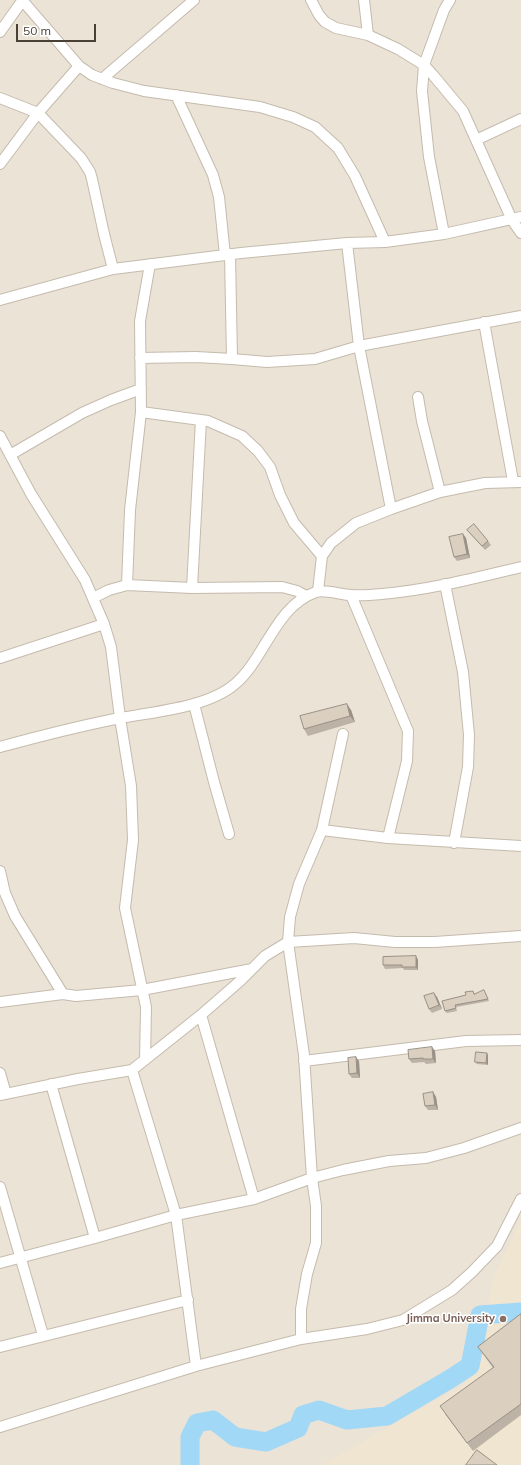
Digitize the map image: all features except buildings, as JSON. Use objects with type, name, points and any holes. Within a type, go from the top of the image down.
[{"type":"street","points":[[0,32],[22,0],[79,66],[92,75],[113,83],[144,91],[260,106],[293,117],[315,127],[338,148],[355,176],[385,242]]},
{"type":"street","points":[[102,79],[194,0]]},
{"type":"street","points":[[311,0],[325,22],[336,28],[368,35],[398,49],[424,65],[464,111],[476,140],[517,218],[521,233]]},
{"type":"street","points":[[364,0],[368,35]]},
{"type":"street","points":[[444,234],[429,157],[422,91],[424,65],[444,10],[450,0]]},
{"type":"street","points":[[0,164],[38,113],[79,66]]},
{"type":"street","points":[[176,95],[212,175],[219,197],[227,254],[232,359]]},
{"type":"street","points":[[0,98],[38,113],[81,158],[90,172],[113,269]]},
{"type":"street","points":[[476,140],[521,119]]},
{"type":"street","points":[[0,300],[113,269],[227,254],[347,243],[385,242],[444,234],[517,218]]},
{"type":"street","points":[[347,243],[359,346],[391,509]]},
{"type":"street","points":[[127,585],[130,510],[141,412],[140,321],[150,264]]},
{"type":"street","points":[[140,358],[196,357],[268,362],[315,359],[359,346],[521,316]]},
{"type":"street","points":[[318,591],[322,556],[331,543],[356,523],[440,492],[485,483],[517,482],[484,322]]},
{"type":"street","points":[[10,455],[82,413],[141,389]]},
{"type":"street","points":[[418,397],[422,421],[440,492]]},
{"type":"street","points":[[141,412],[208,421],[242,436],[258,451],[270,468],[280,495],[294,523],[322,556]]},
{"type":"street","points":[[192,588],[201,420]]},
{"type":"street","points":[[0,436],[31,494],[85,580],[104,624],[111,647],[120,718],[131,786],[133,840],[126,908],[146,1007],[145,1060]]},
{"type":"street","points":[[0,747],[120,718],[153,713],[194,704],[220,694],[236,684],[286,613],[306,596],[318,591],[351,595],[388,594],[424,589],[521,568]]},
{"type":"street","points":[[445,584],[463,672],[469,735],[468,767],[454,843]]},
{"type":"street","points":[[93,598],[109,590],[127,585],[192,588],[282,587],[297,591],[306,596]]},
{"type":"street","points":[[351,595],[408,731],[407,761],[388,838]]},
{"type":"street","points":[[0,658],[104,624]]},
{"type":"street","points":[[194,704],[229,834]]},
{"type":"street","points":[[301,1339],[301,1309],[307,1274],[316,1243],[316,1206],[312,1178],[304,1061],[288,942],[290,917],[299,884],[322,830],[343,734]]},
{"type":"street","points":[[322,830],[388,838],[521,846]]},
{"type":"street","points":[[0,870],[4,893],[15,916],[63,994]]},
{"type":"street","points":[[0,1072],[3,1094],[132,1070],[201,1015],[265,956],[288,942],[354,938],[395,942],[435,942],[521,936]]},
{"type":"street","points":[[0,1002],[63,994],[76,996],[142,990],[252,969]]},
{"type":"street","points":[[201,1015],[254,1199]]},
{"type":"street","points":[[304,1061],[466,1041],[521,1040]]},
{"type":"street","points":[[132,1070],[176,1215],[196,1366]]},
{"type":"street","points":[[51,1084],[95,1238]]},
{"type":"street","points":[[0,1263],[21,1256],[95,1238],[176,1215],[254,1199],[312,1178],[343,1170],[382,1163],[426,1158],[464,1148],[521,1128]]},
{"type":"street","points":[[0,1187],[43,1335]]},
{"type":"street","points":[[0,1427],[196,1366],[301,1339],[367,1329],[403,1320],[452,1290],[497,1246],[521,1199]]},
{"type":"street","points":[[0,1347],[43,1335],[188,1300]]},
{"type":"shaded area","points":[[0,0],[521,0],[521,1465],[0,1465]]},
{"type":"shaded area","name":"Jimma University","points":[[521,1220],[521,1465],[321,1465],[460,1387],[472,1376],[477,1364],[494,1275]]},
{"type":"waterway","points":[[190,1465],[190,1437],[197,1423],[213,1420],[235,1437],[266,1442],[298,1428],[303,1415],[319,1410],[347,1420],[387,1416],[470,1366],[480,1315],[521,1312]]},
{"type":"place","name":"Jimma University","points":[[503,1319]]}]
